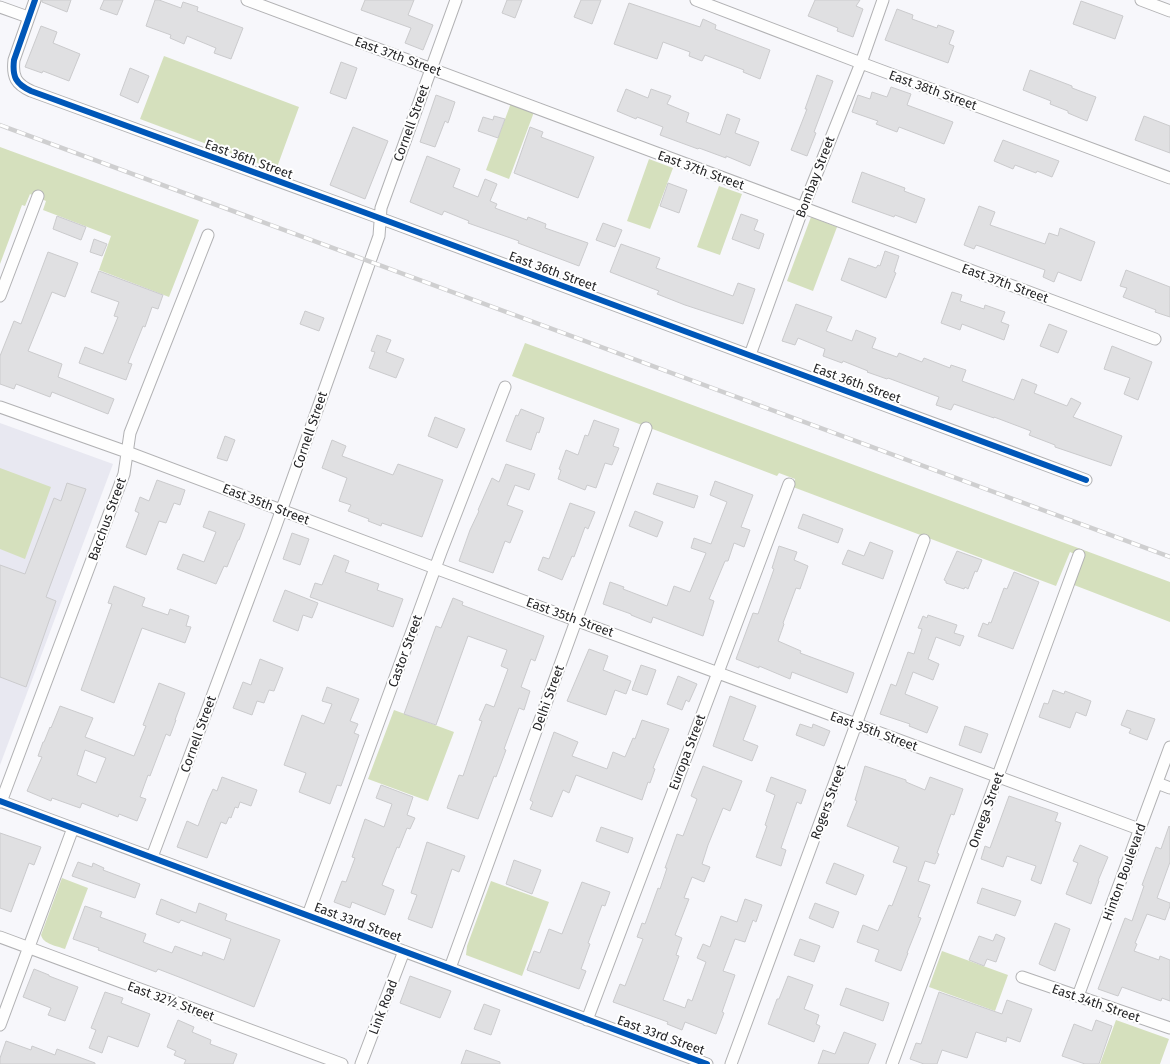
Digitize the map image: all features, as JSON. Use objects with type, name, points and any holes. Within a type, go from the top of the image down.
[{"type":"street","points":[[0,7],[28,18],[35,0]]},
{"type":"street","name":"East 37th Street","points":[[246,0],[1156,339]]},
{"type":"street","name":"Cornell Street","points":[[152,857],[282,510],[379,236],[381,208],[456,0]]},
{"type":"street","name":"East 38th Street","points":[[696,0],[1170,178]]},
{"type":"street","name":"Bombay Street","points":[[750,355],[803,208],[861,63],[883,0]]},
{"type":"street","points":[[1141,0],[1170,11]]},
{"type":"street","name":"East 36th Street","points":[[28,18],[14,60],[13,69],[14,78],[22,87],[31,91],[1086,480]]},
{"type":"street","points":[[0,296],[38,196]]},
{"type":"street","name":"Bacchus Street","points":[[1,802],[124,474],[130,434],[208,235]]},
{"type":"street","name":"Castor Street","points":[[308,915],[435,568],[505,387]]},
{"type":"street","name":"East 35th Street","points":[[0,407],[127,452],[435,568],[1140,829]]},
{"type":"street","name":"Delhi Street","points":[[450,968],[646,428]]},
{"type":"street","name":"Europa Street","points":[[587,1020],[789,484]]},
{"type":"street","name":"Rogers Street","points":[[731,1064],[924,540]]},
{"type":"street","name":"Omega Street","points":[[892,1064],[1079,555]]},
{"type":"street","name":"Hinton Boulevard","points":[[1078,996],[1170,747]]},
{"type":"street","points":[[1157,783],[1170,788]]},
{"type":"street","name":"East 33rd Street","points":[[1,802],[707,1064]]},
{"type":"street","points":[[0,1024],[73,828]]},
{"type":"street","name":"East 32½ Street","points":[[0,937],[342,1064]]},
{"type":"street","name":"Link Road","points":[[361,1064],[404,951]]},
{"type":"street","name":"East 34th Street","points":[[1022,977],[1170,1028]]},
{"type":"shaded area","points":[[0,423],[113,464],[0,765]]},
{"type":"green space","points":[[164,56],[299,107],[276,170],[140,119]]},
{"type":"green space","points":[[511,103],[534,112],[509,179],[486,170]]},
{"type":"green space","points":[[0,147],[199,220],[169,297],[99,270],[111,236],[43,210],[46,201],[30,194],[25,206],[22,205],[0,264]]},
{"type":"green space","points":[[649,159],[673,168],[650,229],[627,221]]},
{"type":"green space","points":[[719,186],[742,194],[720,255],[697,247]]},
{"type":"green space","points":[[811,217],[837,227],[813,291],[787,281]]},
{"type":"green space","points":[[525,343],[1170,582],[1170,622],[1074,585],[1084,558],[1070,552],[1056,586],[793,487],[795,479],[779,473],[777,476],[512,376]]},
{"type":"green space","points":[[0,468],[51,487],[25,559],[0,549]]},
{"type":"green space","points":[[394,710],[454,732],[428,801],[368,779]]},
{"type":"green space","points":[[62,878],[88,888],[65,949],[47,943],[41,935]]},
{"type":"green space","points":[[491,881],[549,902],[522,976],[466,955],[467,946]]},
{"type":"green space","points":[[942,951],[1008,975],[995,1011],[929,987]]},
{"type":"green space","points":[[1116,1020],[1169,1039],[1160,1064],[1100,1064]]},
{"type":"building","points":[[42,0],[71,0],[67,12],[42,2]]},
{"type":"building","points":[[104,0],[123,0],[117,15],[100,9]]},
{"type":"building","points":[[155,0],[181,8],[183,2],[198,7],[197,11],[243,28],[231,59],[214,53],[216,48],[187,36],[184,44],[170,38],[171,35],[146,26]]},
{"type":"building","points":[[365,0],[414,0],[408,15],[433,25],[423,50],[405,43],[411,28],[361,10]]},
{"type":"building","points":[[507,0],[522,0],[515,18],[502,13]]},
{"type":"building","points":[[581,0],[601,0],[592,24],[574,17]]},
{"type":"building","points":[[815,0],[860,0],[856,6],[863,9],[853,37],[837,31],[838,28],[808,16]]},
{"type":"building","points":[[1081,1],[1123,16],[1115,39],[1073,24]]},
{"type":"building","points":[[629,3],[700,27],[703,19],[716,25],[715,29],[770,50],[760,79],[743,72],[744,70],[705,55],[702,61],[689,56],[690,52],[663,42],[657,59],[614,44]]},
{"type":"building","points":[[897,9],[913,15],[912,19],[937,28],[938,25],[954,31],[949,44],[954,46],[948,63],[885,40]]},
{"type":"building","points":[[41,26],[57,32],[53,43],[80,54],[69,81],[43,71],[42,73],[25,67]]},
{"type":"building","points":[[341,62],[357,68],[346,99],[330,93]]},
{"type":"building","points":[[130,68],[149,76],[138,103],[120,95]]},
{"type":"building","points":[[1030,70],[1096,97],[1087,121],[1050,104],[1051,101],[1023,90]]},
{"type":"building","points":[[817,75],[833,81],[814,132],[816,133],[807,156],[791,150],[807,109],[805,109]]},
{"type":"building","points":[[891,87],[911,94],[907,105],[953,122],[944,144],[899,127],[897,132],[876,124],[878,121],[852,112],[858,95],[870,99],[872,92],[887,97]]},
{"type":"building","points":[[626,89],[648,98],[651,89],[671,96],[667,104],[689,113],[686,122],[720,135],[727,114],[740,119],[735,133],[759,142],[750,166],[726,156],[726,158],[660,135],[663,127],[637,117],[636,119],[617,111]]},
{"type":"building","points":[[436,95],[455,102],[448,123],[445,121],[435,147],[420,142]]},
{"type":"building","points":[[494,116],[505,119],[498,138],[478,131],[483,117],[493,120]]},
{"type":"building","points":[[1144,116],[1170,126],[1170,153],[1135,140]]},
{"type":"building","points":[[353,127],[388,141],[365,199],[330,185]]},
{"type":"building","points":[[530,127],[543,132],[541,137],[594,157],[578,198],[514,173]]},
{"type":"building","points":[[1003,140],[1059,161],[1052,177],[1015,165],[1013,169],[994,161]]},
{"type":"building","points":[[427,156],[460,169],[453,187],[478,197],[485,179],[497,184],[490,201],[497,204],[495,208],[527,220],[528,217],[546,224],[545,228],[588,243],[579,266],[518,243],[519,241],[468,223],[469,221],[444,211],[442,215],[410,202]]},
{"type":"building","points":[[862,172],[905,188],[904,191],[925,199],[916,223],[852,202]]},
{"type":"building","points":[[668,183],[687,190],[679,213],[660,206]]},
{"type":"building","points":[[979,206],[995,212],[990,225],[1045,244],[1049,233],[1058,236],[1060,228],[1095,242],[1081,281],[1058,272],[1054,282],[1043,277],[1045,270],[976,245],[974,249],[964,245]]},
{"type":"building","points":[[741,214],[758,220],[754,230],[764,234],[759,249],[732,239]]},
{"type":"building","points":[[57,216],[86,227],[81,240],[53,229]]},
{"type":"building","points":[[603,223],[622,230],[615,247],[596,240]]},
{"type":"building","points":[[94,239],[107,244],[102,256],[90,252]]},
{"type":"building","points":[[621,244],[660,258],[656,268],[733,296],[738,283],[755,289],[743,324],[685,305],[657,294],[659,291],[610,272]]},
{"type":"building","points":[[885,251],[899,256],[894,272],[896,273],[886,298],[841,280],[849,258],[876,268],[878,265],[880,266]]},
{"type":"building","points":[[48,252],[78,263],[65,297],[52,292],[28,351],[62,364],[58,377],[114,399],[108,414],[52,392],[50,397],[16,384],[14,389],[0,384],[0,356],[14,321],[21,324]]},
{"type":"building","points":[[1126,270],[1170,287],[1170,317],[1155,312],[1156,310],[1123,297],[1127,288],[1120,286]]},
{"type":"building","points":[[99,271],[163,295],[158,309],[152,307],[145,327],[143,326],[128,363],[132,364],[126,380],[79,363],[85,347],[103,354],[118,317],[114,316],[119,302],[91,292]]},
{"type":"building","points":[[952,292],[962,295],[960,301],[984,309],[985,305],[1005,312],[1001,322],[1009,325],[1004,340],[962,324],[960,330],[941,323]]},
{"type":"building","points":[[796,304],[832,317],[826,331],[852,341],[856,330],[876,338],[872,348],[897,357],[899,353],[922,362],[924,358],[950,368],[951,365],[966,370],[962,381],[1014,400],[1022,379],[1037,385],[1034,393],[1067,406],[1071,398],[1081,403],[1073,417],[1122,436],[1111,466],[1055,447],[1055,445],[1029,435],[1031,431],[994,417],[954,404],[951,410],[936,405],[939,397],[888,378],[887,379],[867,372],[868,371],[843,361],[842,363],[823,356],[825,349],[798,338],[795,345],[782,341]]},
{"type":"building","points":[[305,311],[324,318],[319,331],[300,324]]},
{"type":"building","points":[[1049,324],[1067,331],[1058,353],[1040,346]]},
{"type":"building","points":[[377,335],[391,340],[386,352],[404,359],[396,378],[369,368],[375,352],[371,351]]},
{"type":"building","points":[[1112,346],[1152,362],[1138,400],[1124,394],[1130,378],[1104,369]]},
{"type":"building","points":[[521,409],[544,418],[539,433],[537,432],[531,450],[506,441],[516,415],[518,416]]},
{"type":"building","points":[[435,417],[465,429],[457,448],[428,436]]},
{"type":"building","points":[[594,420],[619,429],[613,446],[619,448],[612,465],[605,463],[596,488],[587,485],[585,490],[558,479],[561,470],[559,469],[566,450],[578,455],[585,435],[588,436]]},
{"type":"building","points":[[225,436],[235,440],[227,461],[217,458]]},
{"type":"building","points":[[332,440],[346,446],[342,456],[393,475],[398,464],[443,480],[422,537],[382,523],[381,526],[368,521],[369,519],[348,511],[351,505],[339,501],[347,478],[322,468]]},
{"type":"building","points":[[506,464],[535,474],[529,490],[515,485],[507,505],[523,511],[510,543],[505,541],[493,573],[459,561],[470,530],[492,478],[499,482]]},
{"type":"building","points":[[157,480],[185,490],[180,505],[174,503],[166,523],[159,521],[146,555],[126,547],[139,513],[135,511],[140,497],[149,501]]},
{"type":"building","points":[[715,481],[753,495],[741,527],[750,530],[744,547],[734,543],[728,561],[725,561],[709,599],[714,601],[703,636],[653,617],[651,623],[603,604],[610,582],[624,587],[623,589],[667,606],[674,586],[690,592],[706,553],[691,548],[694,538],[711,544],[727,502],[710,495]]},
{"type":"building","points":[[67,483],[86,489],[46,597],[56,601],[26,687],[0,677],[0,565],[25,574],[54,498],[61,501]]},
{"type":"building","points":[[657,483],[698,496],[694,508],[653,494]]},
{"type":"building","points":[[570,503],[595,512],[588,529],[585,527],[574,557],[572,556],[562,580],[538,570],[543,557],[549,559]]},
{"type":"building","points":[[209,511],[245,524],[227,567],[224,566],[216,584],[177,569],[183,554],[204,562],[216,532],[203,527]]},
{"type":"building","points":[[635,511],[663,522],[657,537],[629,526]]},
{"type":"building","points":[[803,514],[843,529],[838,543],[798,528]]},
{"type":"building","points":[[292,533],[309,539],[300,565],[283,559]]},
{"type":"building","points":[[870,542],[893,551],[883,579],[842,564],[848,550],[864,556]]},
{"type":"building","points":[[779,546],[797,552],[794,560],[808,566],[800,589],[796,588],[778,641],[801,651],[800,653],[854,673],[847,693],[792,672],[790,679],[759,666],[759,668],[736,659],[753,613],[758,614],[774,569],[772,568]]},
{"type":"building","points":[[957,551],[982,560],[977,572],[975,571],[968,589],[946,583],[944,580]]},
{"type":"building","points":[[334,555],[349,561],[345,572],[379,584],[377,590],[403,599],[393,627],[310,597],[315,583],[322,585]]},
{"type":"building","points":[[1014,572],[1039,582],[1013,649],[978,636],[983,623],[988,625],[989,622],[991,623],[1004,588],[1007,589]]},
{"type":"building","points":[[114,586],[145,598],[142,606],[168,615],[170,609],[189,616],[186,626],[191,627],[185,643],[142,628],[114,703],[81,690],[112,604],[108,603]]},
{"type":"building","points":[[285,590],[318,603],[312,618],[303,615],[298,631],[273,621]]},
{"type":"building","points":[[453,598],[463,602],[462,605],[544,636],[535,661],[531,659],[521,687],[530,691],[524,710],[519,708],[504,749],[506,750],[496,777],[494,776],[478,819],[447,808],[459,775],[463,776],[482,721],[479,720],[486,704],[494,707],[508,669],[501,666],[507,650],[468,636],[436,725],[404,714],[436,626],[441,628]]},
{"type":"building","points":[[928,615],[957,625],[954,633],[964,636],[960,646],[936,637],[928,659],[939,664],[933,680],[913,672],[905,694],[938,707],[927,733],[909,726],[910,724],[880,714],[891,684],[896,686],[908,652],[914,654],[922,629],[918,628],[923,616],[927,618]]},
{"type":"building","points":[[589,649],[608,656],[603,670],[631,681],[626,694],[615,690],[606,715],[567,701]]},
{"type":"building","points":[[260,659],[283,668],[274,691],[269,690],[264,703],[257,701],[252,715],[233,708],[243,682],[251,685]]},
{"type":"building","points":[[641,665],[656,670],[647,695],[632,690]]},
{"type":"building","points":[[678,676],[697,684],[689,702],[686,700],[682,710],[667,704]]},
{"type":"building","points":[[159,683],[185,693],[170,736],[166,734],[150,776],[148,775],[140,797],[146,799],[137,821],[119,814],[118,817],[82,803],[80,808],[52,798],[51,801],[27,791],[42,757],[38,756],[43,742],[50,727],[51,728],[60,706],[93,718],[85,737],[134,756],[146,726],[143,725]],"holes":[[[85,750],[106,758],[96,783],[77,775]]]},
{"type":"building","points":[[327,687],[359,699],[350,721],[358,724],[354,733],[359,735],[341,786],[337,785],[330,804],[299,792],[306,773],[284,765],[302,715],[324,724],[332,704],[322,701]]},
{"type":"building","points":[[1053,690],[1064,694],[1065,691],[1091,701],[1086,716],[1076,712],[1070,728],[1039,717],[1044,703],[1048,704]]},
{"type":"building","points":[[730,696],[756,706],[743,740],[758,746],[752,761],[713,746]]},
{"type":"building","points":[[1127,710],[1155,719],[1147,740],[1129,733],[1131,729],[1121,725]]},
{"type":"building","points":[[642,720],[669,729],[653,768],[655,769],[650,783],[648,782],[642,800],[576,775],[569,793],[563,790],[552,817],[530,809],[533,802],[530,800],[554,732],[578,742],[572,756],[607,769],[613,752],[625,757],[633,738],[635,739]]},
{"type":"building","points":[[800,724],[812,728],[813,724],[830,731],[824,746],[796,735]]},
{"type":"building","points":[[965,726],[988,734],[981,753],[959,745]]},
{"type":"building","points":[[703,766],[742,781],[730,811],[723,808],[708,845],[702,864],[710,867],[704,882],[692,877],[684,898],[689,899],[675,935],[682,938],[676,955],[679,956],[663,1000],[685,1008],[688,999],[692,1001],[706,962],[697,958],[703,944],[710,947],[721,916],[737,922],[745,899],[762,905],[756,922],[753,920],[745,942],[735,939],[723,971],[735,975],[716,1034],[685,1022],[682,1030],[667,1024],[668,1022],[613,1002],[620,984],[625,986],[643,939],[637,937],[642,923],[645,924],[658,888],[660,889],[667,868],[665,868],[677,834],[683,836],[697,799],[691,796]]},
{"type":"building","points":[[865,766],[906,780],[906,782],[925,790],[930,777],[963,789],[954,815],[951,814],[937,853],[939,854],[935,864],[925,861],[918,881],[930,885],[918,917],[921,918],[901,971],[875,961],[879,950],[857,942],[863,925],[878,931],[889,905],[892,906],[907,867],[893,862],[899,847],[847,826],[857,801],[855,800]]},
{"type":"building","points":[[222,777],[257,790],[251,806],[240,802],[238,808],[235,807],[231,818],[229,817],[226,824],[221,822],[207,858],[177,847],[187,821],[198,826],[213,789],[217,791]]},
{"type":"building","points":[[771,777],[806,790],[801,804],[797,802],[781,848],[786,850],[781,866],[756,857],[767,826],[765,825],[775,795],[766,791]]},
{"type":"building","points":[[381,785],[413,797],[407,815],[415,818],[410,829],[407,828],[399,848],[397,847],[382,885],[394,890],[385,915],[352,902],[350,908],[334,902],[342,881],[346,882],[355,858],[352,857],[365,819],[384,827],[392,804],[376,798]]},
{"type":"building","points":[[1009,796],[1058,813],[1055,821],[1061,823],[1041,884],[1031,880],[1036,866],[1007,856],[1003,867],[981,859],[985,846],[990,848]]},
{"type":"building","points":[[1169,826],[1170,862],[1157,898],[1170,903],[1170,906],[1165,920],[1147,914],[1135,943],[1137,944],[1134,951],[1159,960],[1160,956],[1170,960],[1170,1001],[1162,998],[1161,1001],[1122,987],[1118,996],[1098,989],[1125,918],[1132,921],[1144,886],[1142,885],[1156,847],[1161,849]]},
{"type":"building","points":[[601,827],[633,838],[628,853],[596,841]]},
{"type":"building","points":[[0,833],[41,847],[34,865],[29,863],[11,912],[0,908]]},
{"type":"building","points":[[427,842],[465,856],[459,872],[452,869],[432,928],[408,919],[417,895],[411,893]]},
{"type":"building","points":[[1080,845],[1108,857],[1098,881],[1091,904],[1066,894],[1078,863],[1073,861]]},
{"type":"building","points":[[514,860],[541,870],[532,894],[506,884]]},
{"type":"building","points":[[78,862],[92,867],[93,863],[104,868],[103,870],[140,884],[135,898],[72,876]]},
{"type":"building","points":[[834,863],[864,875],[856,895],[826,883]]},
{"type":"building","points":[[582,882],[610,892],[605,906],[602,905],[588,943],[590,944],[581,969],[586,971],[579,989],[527,970],[534,951],[540,953],[549,929],[562,934]]},
{"type":"building","points":[[982,888],[1021,901],[1015,916],[977,903]]},
{"type":"building","points":[[161,899],[196,913],[199,903],[227,914],[225,920],[280,940],[254,1007],[158,969],[156,972],[98,950],[99,948],[73,939],[85,906],[102,912],[100,917],[146,934],[143,942],[172,953],[175,946],[202,956],[203,952],[224,960],[231,939],[181,920],[179,923],[156,914]]},
{"type":"building","points":[[815,903],[839,912],[833,928],[809,918]]},
{"type":"building","points":[[1055,923],[1070,929],[1055,971],[1039,964]]},
{"type":"building","points":[[996,934],[1005,938],[996,962],[987,959],[984,966],[969,960],[979,936],[993,941]]},
{"type":"building","points":[[800,939],[820,946],[814,962],[794,955]]},
{"type":"building","points":[[34,969],[78,987],[65,1021],[48,1015],[51,1008],[23,997]]},
{"type":"building","points":[[410,976],[451,991],[440,1018],[400,1003]]},
{"type":"building","points":[[788,976],[813,985],[804,1009],[819,1015],[816,1024],[820,1026],[814,1042],[768,1024],[777,999],[779,999]]},
{"type":"building","points":[[846,988],[889,1003],[883,1021],[840,1005]]},
{"type":"building","points":[[105,992],[123,998],[121,1003],[150,1014],[138,1047],[108,1036],[102,1053],[89,1048],[96,1030],[91,1028]]},
{"type":"building","points":[[939,992],[1002,1014],[1007,1000],[1032,1009],[1020,1042],[1007,1037],[1006,1042],[976,1032],[967,1058],[942,1050],[937,1064],[924,1064],[910,1059],[916,1043],[921,1044]]},
{"type":"building","points":[[484,1004],[500,1010],[491,1035],[474,1029]]},
{"type":"building","points":[[178,1020],[194,1027],[192,1032],[211,1040],[210,1044],[237,1054],[233,1064],[184,1064],[186,1060],[174,1055],[176,1051],[167,1047]]},
{"type":"building","points":[[1096,1020],[1112,1026],[1099,1064],[1085,1064],[1062,1056],[1074,1024],[1092,1031]]},
{"type":"building","points":[[844,1032],[876,1044],[868,1064],[818,1064],[823,1050],[835,1054]]},
{"type":"building","points":[[6,1041],[31,1050],[32,1046],[55,1055],[57,1049],[95,1064],[0,1064],[0,1058]]},
{"type":"building","points":[[466,1050],[500,1062],[500,1064],[461,1064]]},
{"type":"railway","points":[[0,125],[1170,557]]},
{"type":"cycle path","points":[[35,0],[14,60],[16,79],[22,86],[31,91],[366,213],[1086,480]]},
{"type":"cycle path","points":[[0,801],[707,1064]]}]
